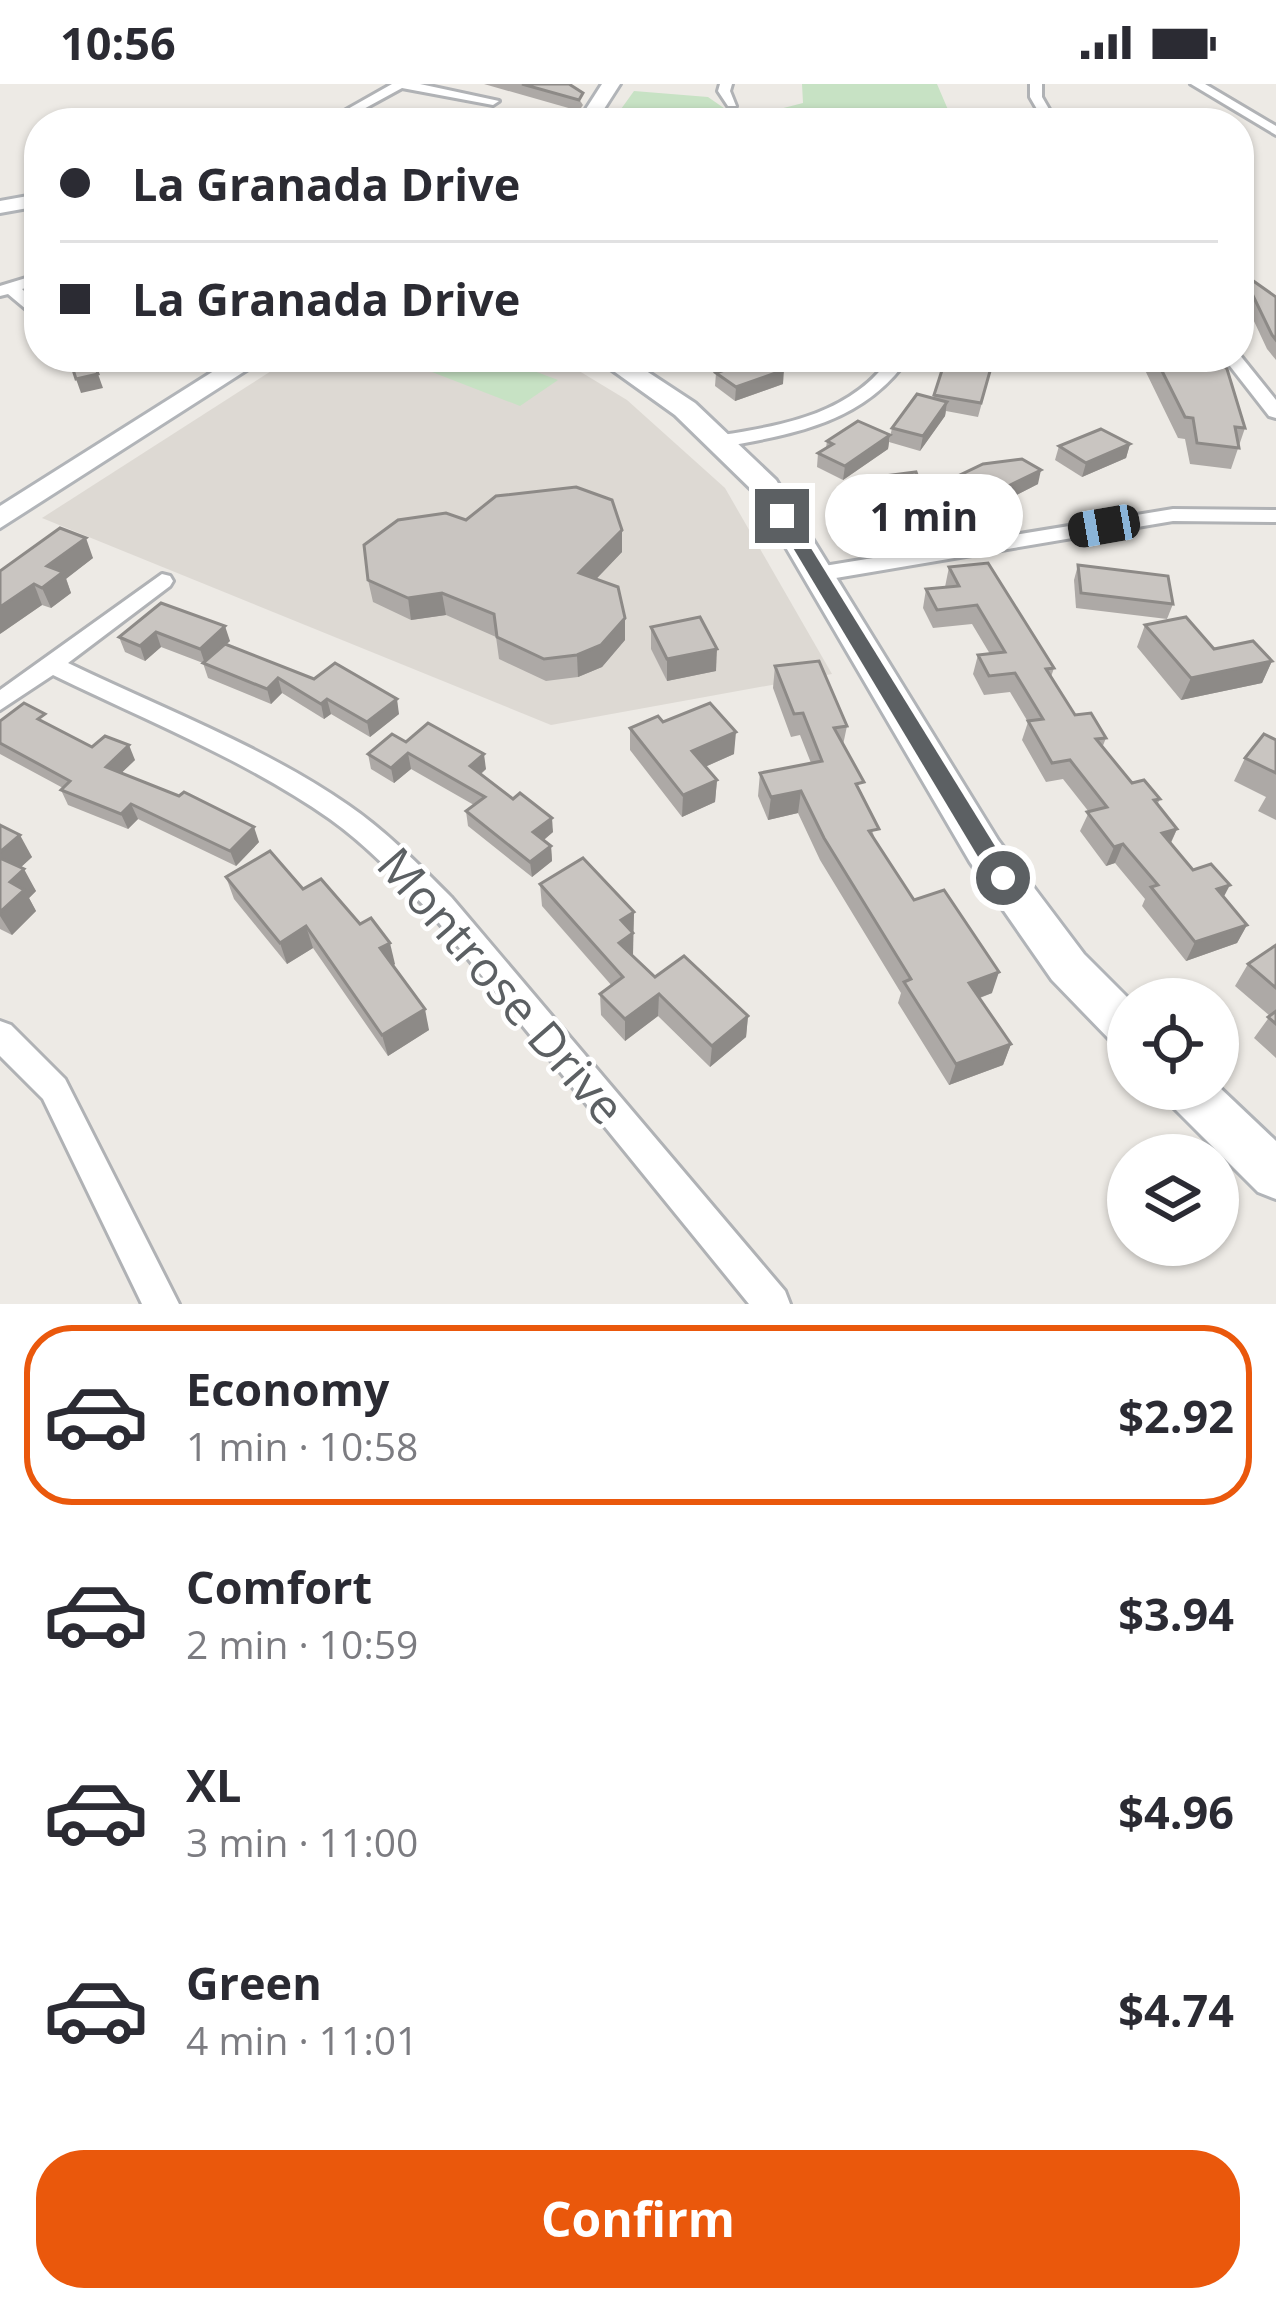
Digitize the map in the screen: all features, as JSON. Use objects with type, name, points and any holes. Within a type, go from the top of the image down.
[{"type":"street","points":[[357,108],[401,84],[493,100]]},
{"type":"street","points":[[726,84],[724,92],[732,103]]},
{"type":"street","points":[[1197,84],[1237,108]]},
{"type":"street","points":[[0,519],[230,372]]},
{"type":"street","points":[[630,372],[685,409],[764,486],[984,851],[1068,967],[1107,1007]]},
{"type":"street","points":[[722,441],[770,433],[849,405],[878,386],[889,372]]},
{"type":"street","points":[[1244,372],[1276,412]]},
{"type":"street","points":[[818,574],[1173,515],[1276,516]]},
{"type":"street","points":[[0,702],[162,580]]},
{"type":"street","name":"Montrose Drive","points":[[51,664],[286,779],[384,848],[441,905],[772,1304]]},
{"type":"street","points":[[0,1035],[54,1089],[161,1304]]},
{"type":"street","points":[[1209,1110],[1276,1175]]},
{"type":"shaded area","points":[[270,372],[581,372],[627,400],[725,488],[832,674],[551,725],[42,518]]},
{"type":"green space","points":[[802,84],[937,84],[947,108],[784,108],[803,103]]},
{"type":"green space","points":[[634,91],[708,97],[724,108],[622,108]]},
{"type":"green space","points":[[432,372],[537,372],[558,380],[520,406]]},
{"type":"building","points":[[522,84],[569,84],[583,93],[579,100]]},
{"type":"building","points":[[1254,281],[1276,297],[1276,340],[1254,298]]},
{"type":"building","points":[[74,372],[98,374],[76,379]]},
{"type":"building","points":[[719,372],[778,372],[736,387]]},
{"type":"building","points":[[941,372],[990,372],[981,403],[934,395]]},
{"type":"building","points":[[1162,372],[1228,372],[1245,428],[1235,427],[1239,448],[1197,443],[1193,418],[1185,417]]},
{"type":"building","points":[[917,394],[947,402],[923,436],[892,428]]},
{"type":"building","points":[[858,421],[890,435],[845,466],[818,453],[833,444],[827,441]]},
{"type":"building","points":[[1101,429],[1130,444],[1086,463],[1059,446]]},
{"type":"building","points":[[1022,459],[1041,470],[988,496],[956,477],[983,464]]},
{"type":"building","points":[[916,472],[924,494],[893,498],[902,513],[876,516],[854,480]]},
{"type":"building","points":[[576,487],[612,500],[622,530],[579,573],[618,587],[625,618],[601,645],[577,655],[544,659],[497,637],[494,614],[442,593],[408,598],[368,580],[364,545],[398,520],[446,513],[466,520],[496,496]]},
{"type":"building","points":[[60,528],[86,538],[47,566],[63,572],[42,588],[34,584],[0,607],[0,571]]},
{"type":"building","points":[[988,563],[1054,668],[1046,669],[1075,715],[1091,713],[1106,738],[1096,739],[1132,783],[1144,780],[1160,799],[1154,800],[1177,829],[1162,833],[1193,870],[1211,864],[1230,885],[1217,889],[1247,925],[1195,942],[1151,887],[1158,885],[1123,844],[1114,847],[1087,812],[1107,807],[1070,760],[1052,763],[1028,721],[1043,719],[1015,673],[989,676],[978,655],[1005,652],[977,605],[937,610],[926,589],[959,586],[949,567]]},
{"type":"building","points":[[1078,565],[1168,576],[1173,604],[1081,593]]},
{"type":"building","points":[[161,603],[225,626],[200,649],[156,632],[140,646],[119,637]]},
{"type":"building","points":[[700,617],[717,649],[667,659],[651,627]]},
{"type":"building","points":[[1186,617],[1214,649],[1253,641],[1272,661],[1191,678],[1145,625]]},
{"type":"building","points":[[225,644],[314,679],[335,663],[397,699],[367,722],[327,699],[321,704],[278,678],[267,689],[203,663]]},
{"type":"building","points":[[819,661],[847,726],[834,728],[864,782],[856,784],[879,829],[869,831],[914,900],[944,890],[999,972],[969,983],[1011,1044],[956,1064],[904,982],[911,979],[824,838],[801,791],[771,797],[760,773],[822,761],[803,713],[794,714],[775,666]]},
{"type":"building","points":[[24,703],[45,714],[38,719],[92,747],[105,736],[129,745],[106,767],[179,796],[184,792],[254,827],[230,851],[131,804],[121,814],[61,790],[70,781],[0,743],[0,721]]},
{"type":"building","points":[[710,703],[736,732],[692,751],[717,780],[683,795],[630,728],[658,716],[663,722]]},
{"type":"building","points":[[428,723],[484,754],[470,766],[513,799],[520,793],[552,818],[533,832],[551,846],[530,862],[466,811],[485,797],[408,753],[391,768],[368,754],[392,734],[406,742]]},
{"type":"building","points":[[1264,734],[1276,740],[1276,773],[1245,758]]},
{"type":"building","points":[[0,825],[20,835],[0,852]]},
{"type":"building","points":[[270,851],[303,889],[321,879],[360,924],[371,918],[390,943],[380,948],[425,1009],[382,1035],[306,926],[280,943],[226,877]]},
{"type":"building","points":[[0,858],[24,869],[10,882],[24,890],[0,912]]},
{"type":"building","points":[[583,858],[634,912],[621,920],[633,933],[619,943],[655,977],[684,956],[748,1016],[712,1046],[659,994],[625,1019],[600,994],[623,977],[540,884]]},
{"type":"building","points":[[1276,945],[1276,988],[1248,964]]},
{"type":"route","points":[[782,516],[1003,878]]}]
